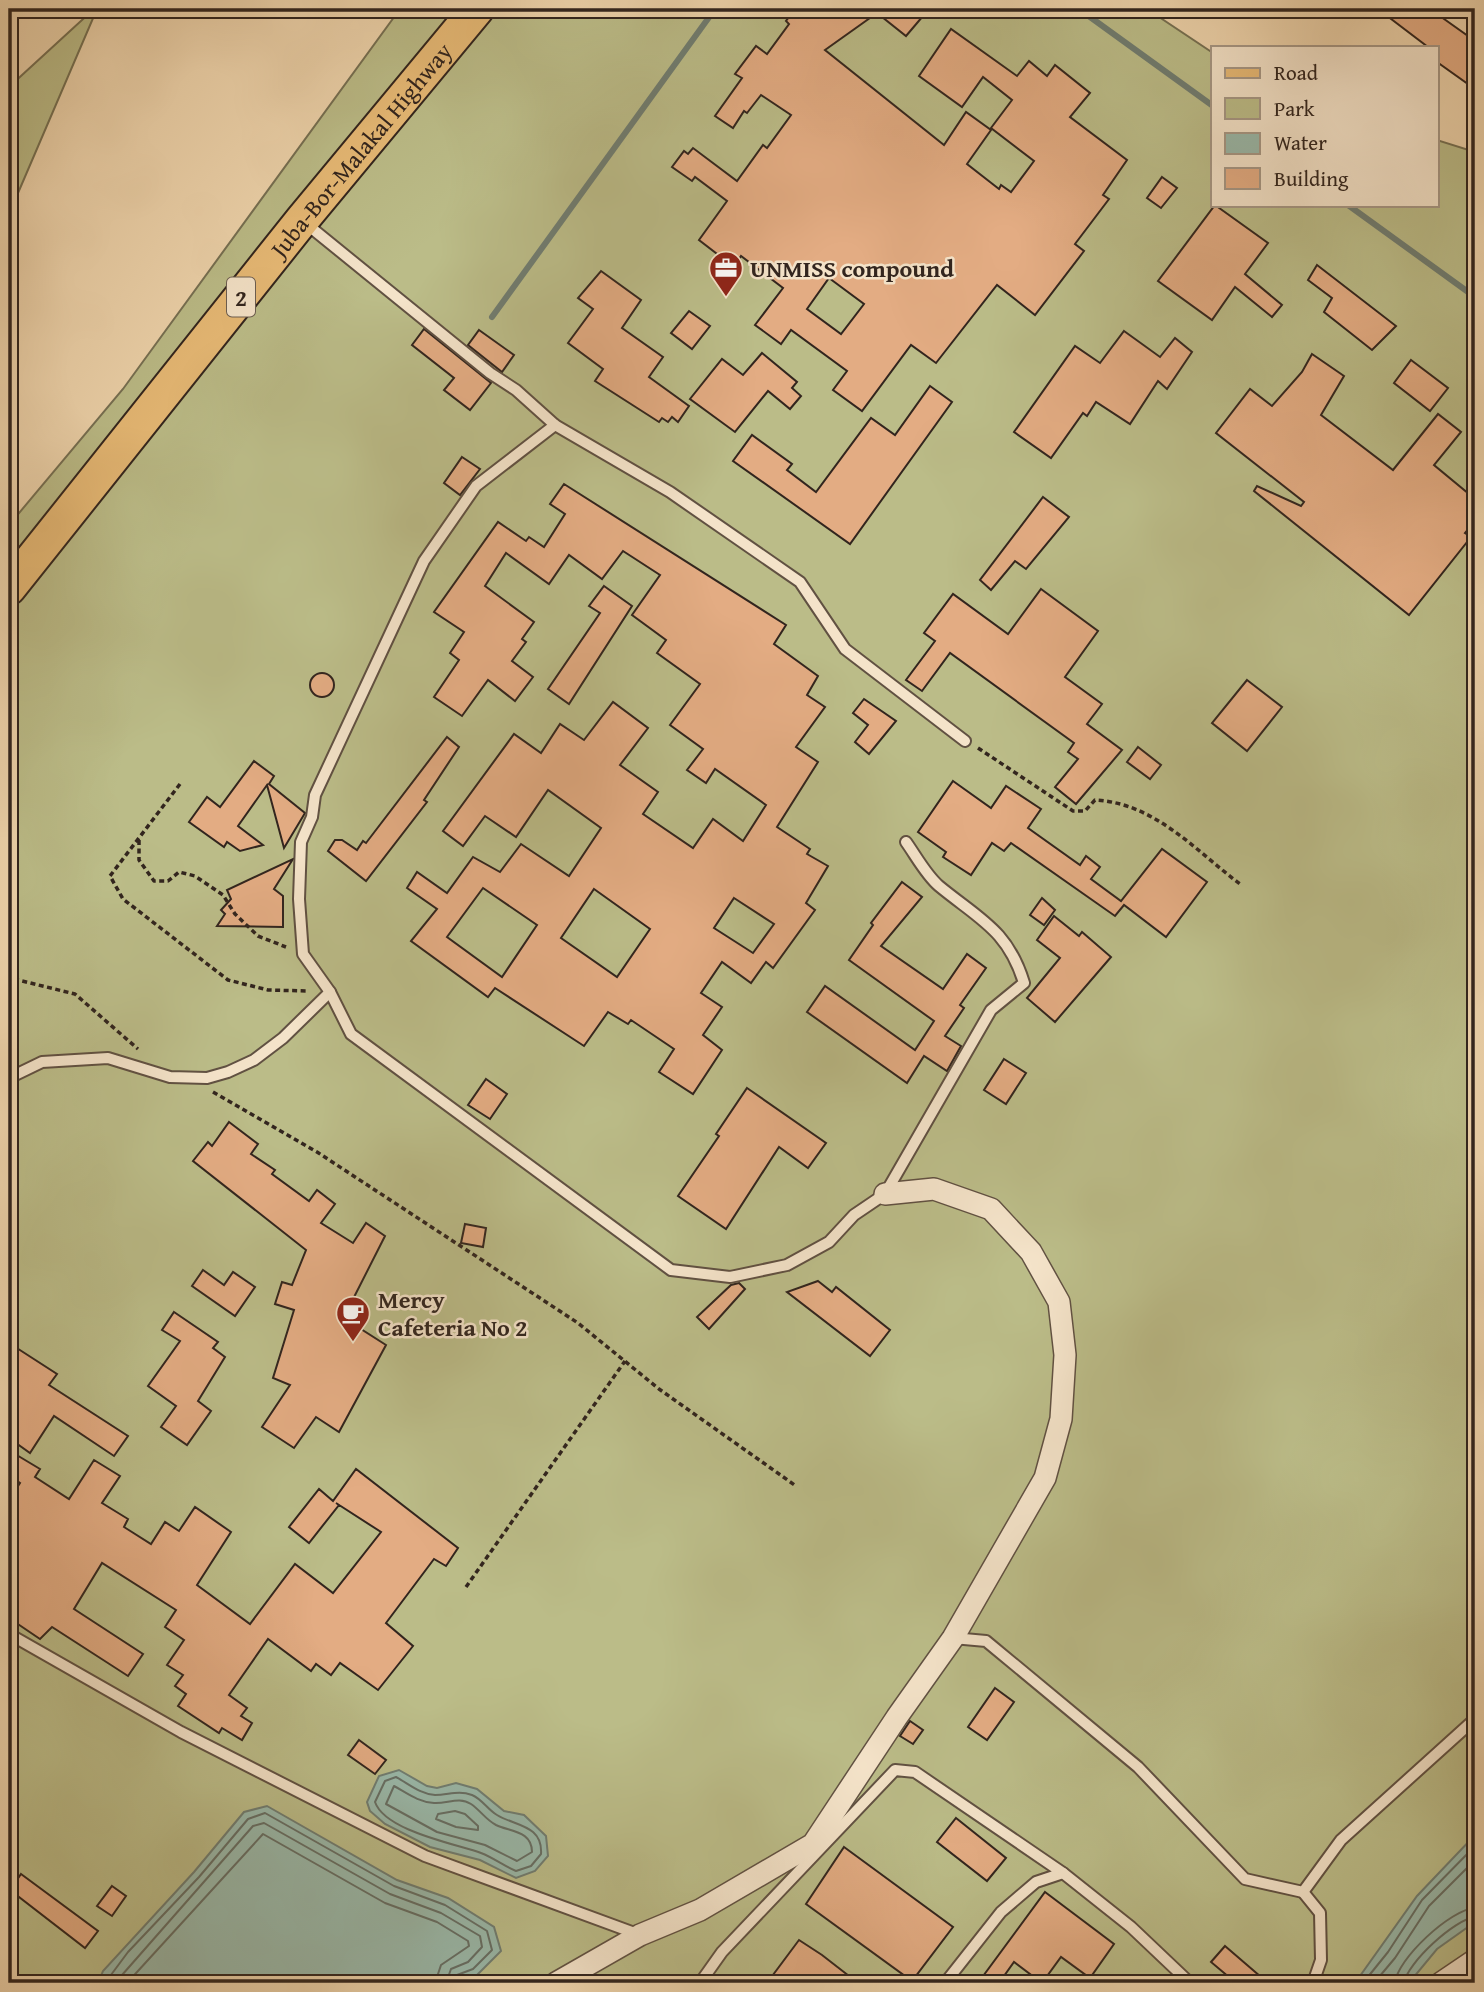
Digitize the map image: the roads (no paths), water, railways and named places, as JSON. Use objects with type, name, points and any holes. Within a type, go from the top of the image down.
[{"type":"main road","name":"Juba-Bor-Malakal Highway","points":[[9,588],[302,220],[477,9]]},
{"type":"street","points":[[556,1983],[640,1935],[700,1910],[813,1844],[953,1638],[1045,1478],[1061,1419],[1065,1355],[1059,1302],[1031,1252],[991,1209],[934,1189],[885,1194]]},
{"type":"street","points":[[1441,1983],[1475,1960]]},
{"type":"lane","points":[[302,220],[490,373],[516,390],[555,425],[670,492],[800,582],[845,649],[965,741]]},
{"type":"lane","points":[[555,425],[476,486],[424,561],[315,795],[312,817],[301,842],[299,900],[303,954],[330,992],[351,1034],[671,1270],[730,1277],[787,1265],[829,1242],[853,1215],[885,1194],[991,1010],[1024,983],[1015,954],[968,906],[938,885],[906,842]]},
{"type":"lane","points":[[9,1079],[42,1062],[108,1058],[170,1077],[207,1078],[254,1060],[283,1038],[330,992]]},
{"type":"lane","points":[[9,1634],[181,1732],[425,1856],[640,1935]]},
{"type":"lane","points":[[953,1638],[986,1641],[1138,1767],[1244,1880],[1303,1892],[1320,1913],[1321,1960],[1313,1983]]},
{"type":"lane","points":[[1303,1892],[1341,1840],[1475,1719]]},
{"type":"lane","points":[[700,1983],[722,1952],[895,1770],[915,1772],[1063,1873],[1131,1927],[1190,1983]]},
{"type":"lane","points":[[945,1983],[1000,1912],[1036,1882],[1063,1873]]},
{"type":"water","points":[[399,1770],[427,1786],[437,1788],[456,1783],[477,1789],[504,1811],[524,1815],[546,1836],[548,1856],[535,1871],[516,1878],[480,1860],[430,1847],[385,1824],[370,1811],[367,1802],[379,1776]]},
{"type":"water","points":[[267,1806],[397,1880],[448,1898],[494,1927],[501,1951],[476,1976],[452,1983],[98,1983],[103,1971],[194,1872],[244,1812]]},
{"type":"water","points":[[1475,1835],[1475,1922],[1437,1949],[1409,1983],[1355,1983],[1417,1896]]},
{"type":"waterway","points":[[492,317],[715,9]]},
{"type":"waterway","points":[[1079,9],[1211,105]]},
{"type":"waterway","points":[[1349,206],[1475,297]]},
{"type":"place","name":"UNMISS compound","points":[[726,298]]},
{"type":"place","name":"Mercy Cafeteria No 2","points":[[353,1343]]}]
